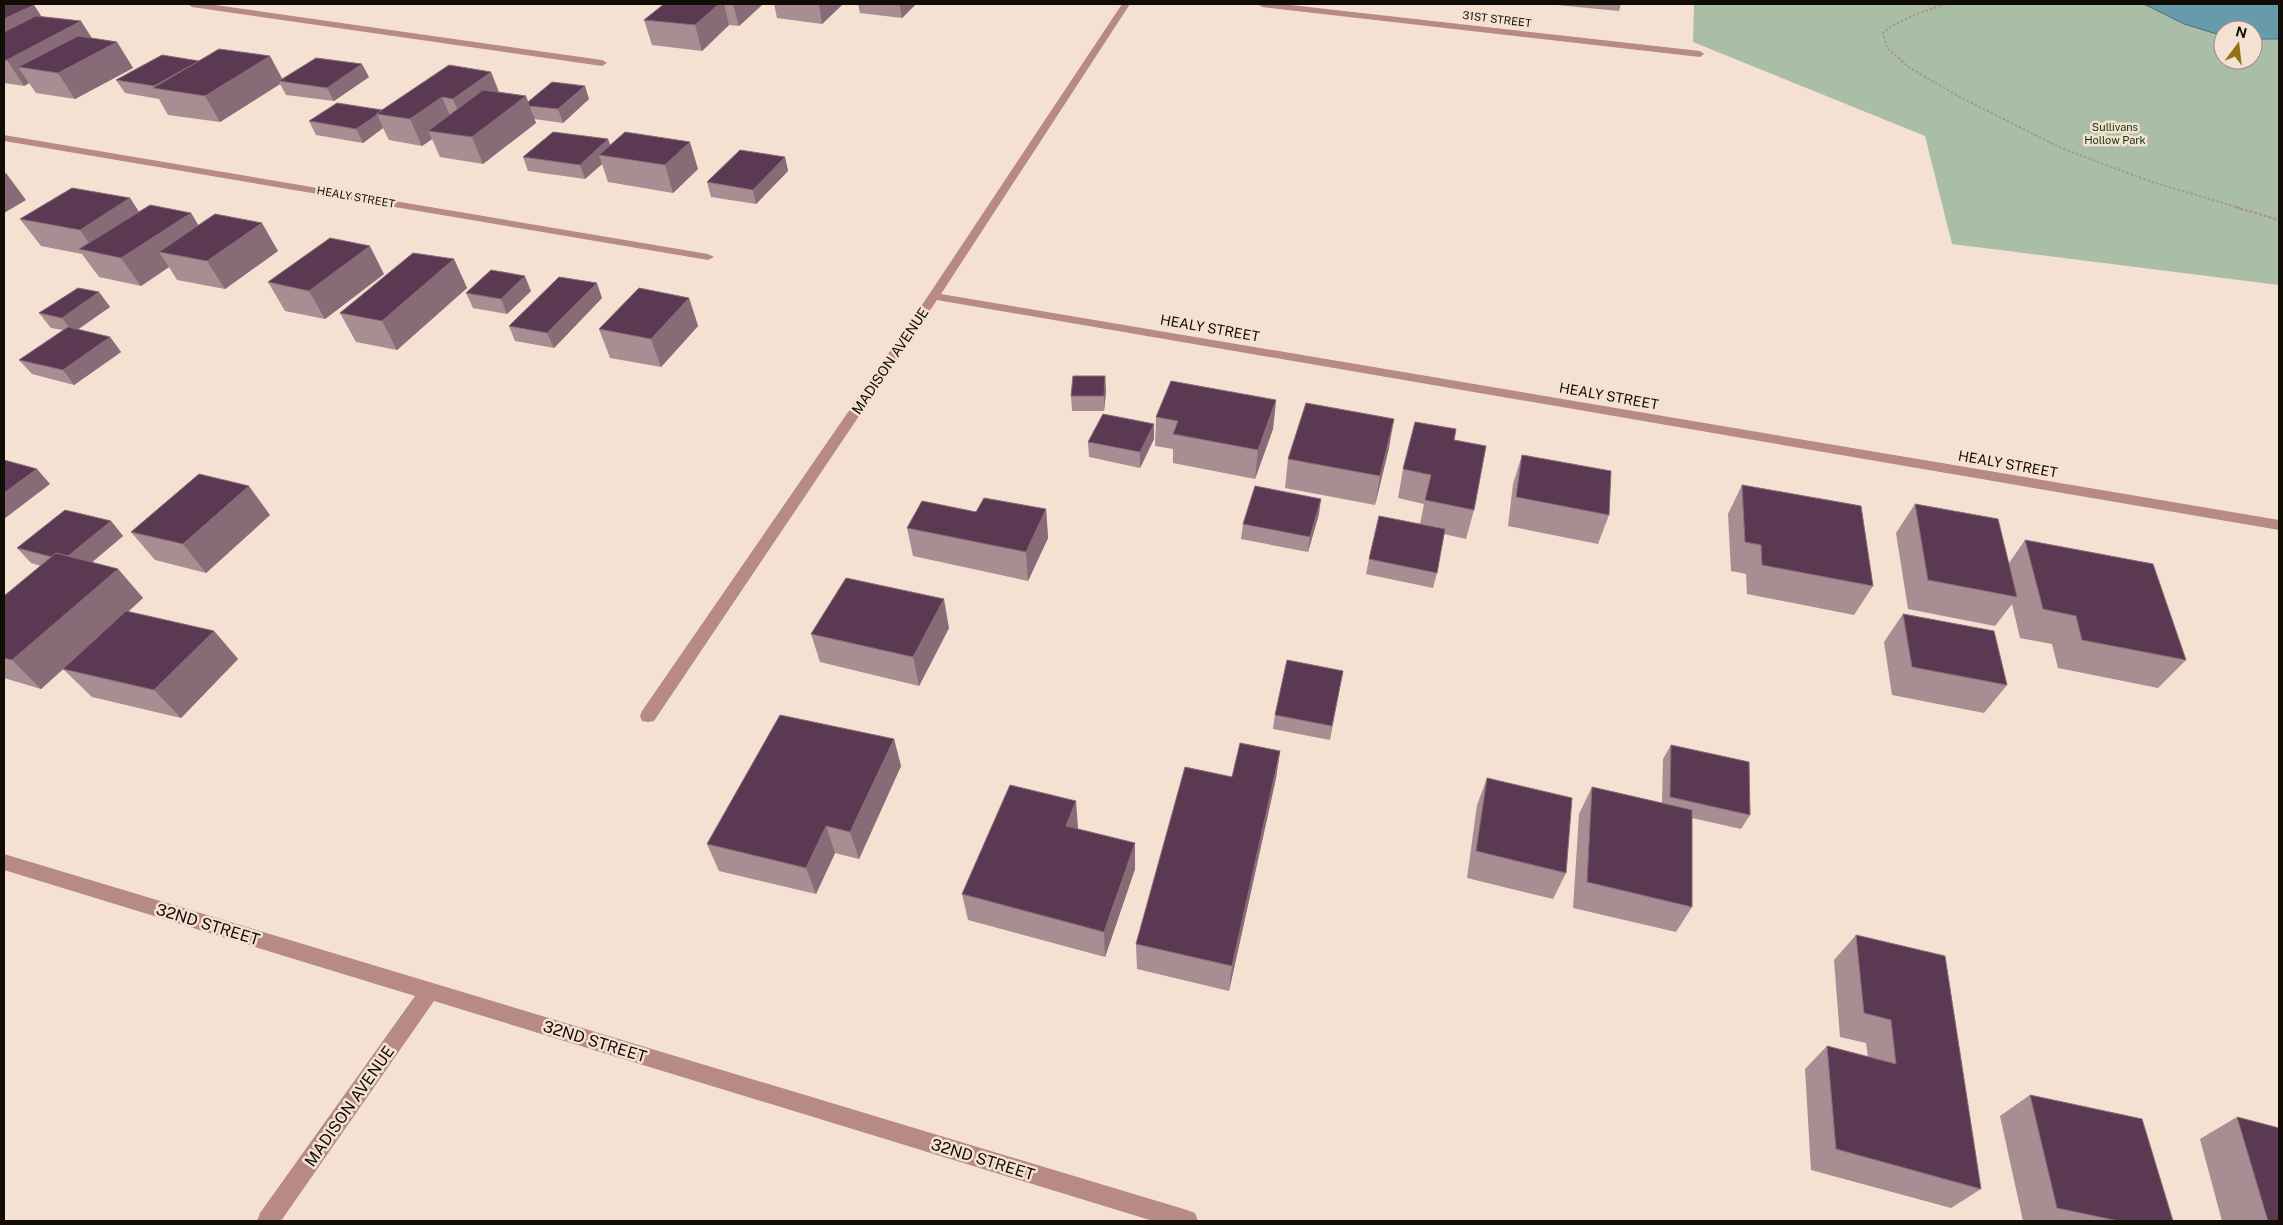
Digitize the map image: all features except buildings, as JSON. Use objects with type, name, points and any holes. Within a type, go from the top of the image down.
[{"type":"street","points":[[192,4],[602,63]]},
{"type":"street","name":"MADISON AVENUE","points":[[648,716],[934,296],[1126,4]]},
{"type":"street","name":"31ST STREET","points":[[1262,4],[1700,54]]},
{"type":"street","name":"HEALY STREET","points":[[4,138],[708,257]]},
{"type":"street","name":"HEALY STREET","points":[[934,296],[2279,525]]},
{"type":"street","name":"32ND STREET","points":[[4,862],[1187,1221]]},
{"type":"street","name":"MADISON AVENUE","points":[[268,1221],[430,991]]},
{"type":"path","points":[[1945,4],[1889,27],[1883,34],[1887,48],[1910,68],[1958,96],[2061,148],[2152,182],[2279,220]]},
{"type":"green space","name":"Sullivans Hollow Park","points":[[1694,4],[2279,4],[2279,285],[1952,244],[1925,136],[1693,42]]},
{"type":"water","points":[[2144,4],[2279,4],[2279,39],[2263,39],[2263,20],[2213,20],[2213,33],[2184,24]]}]
